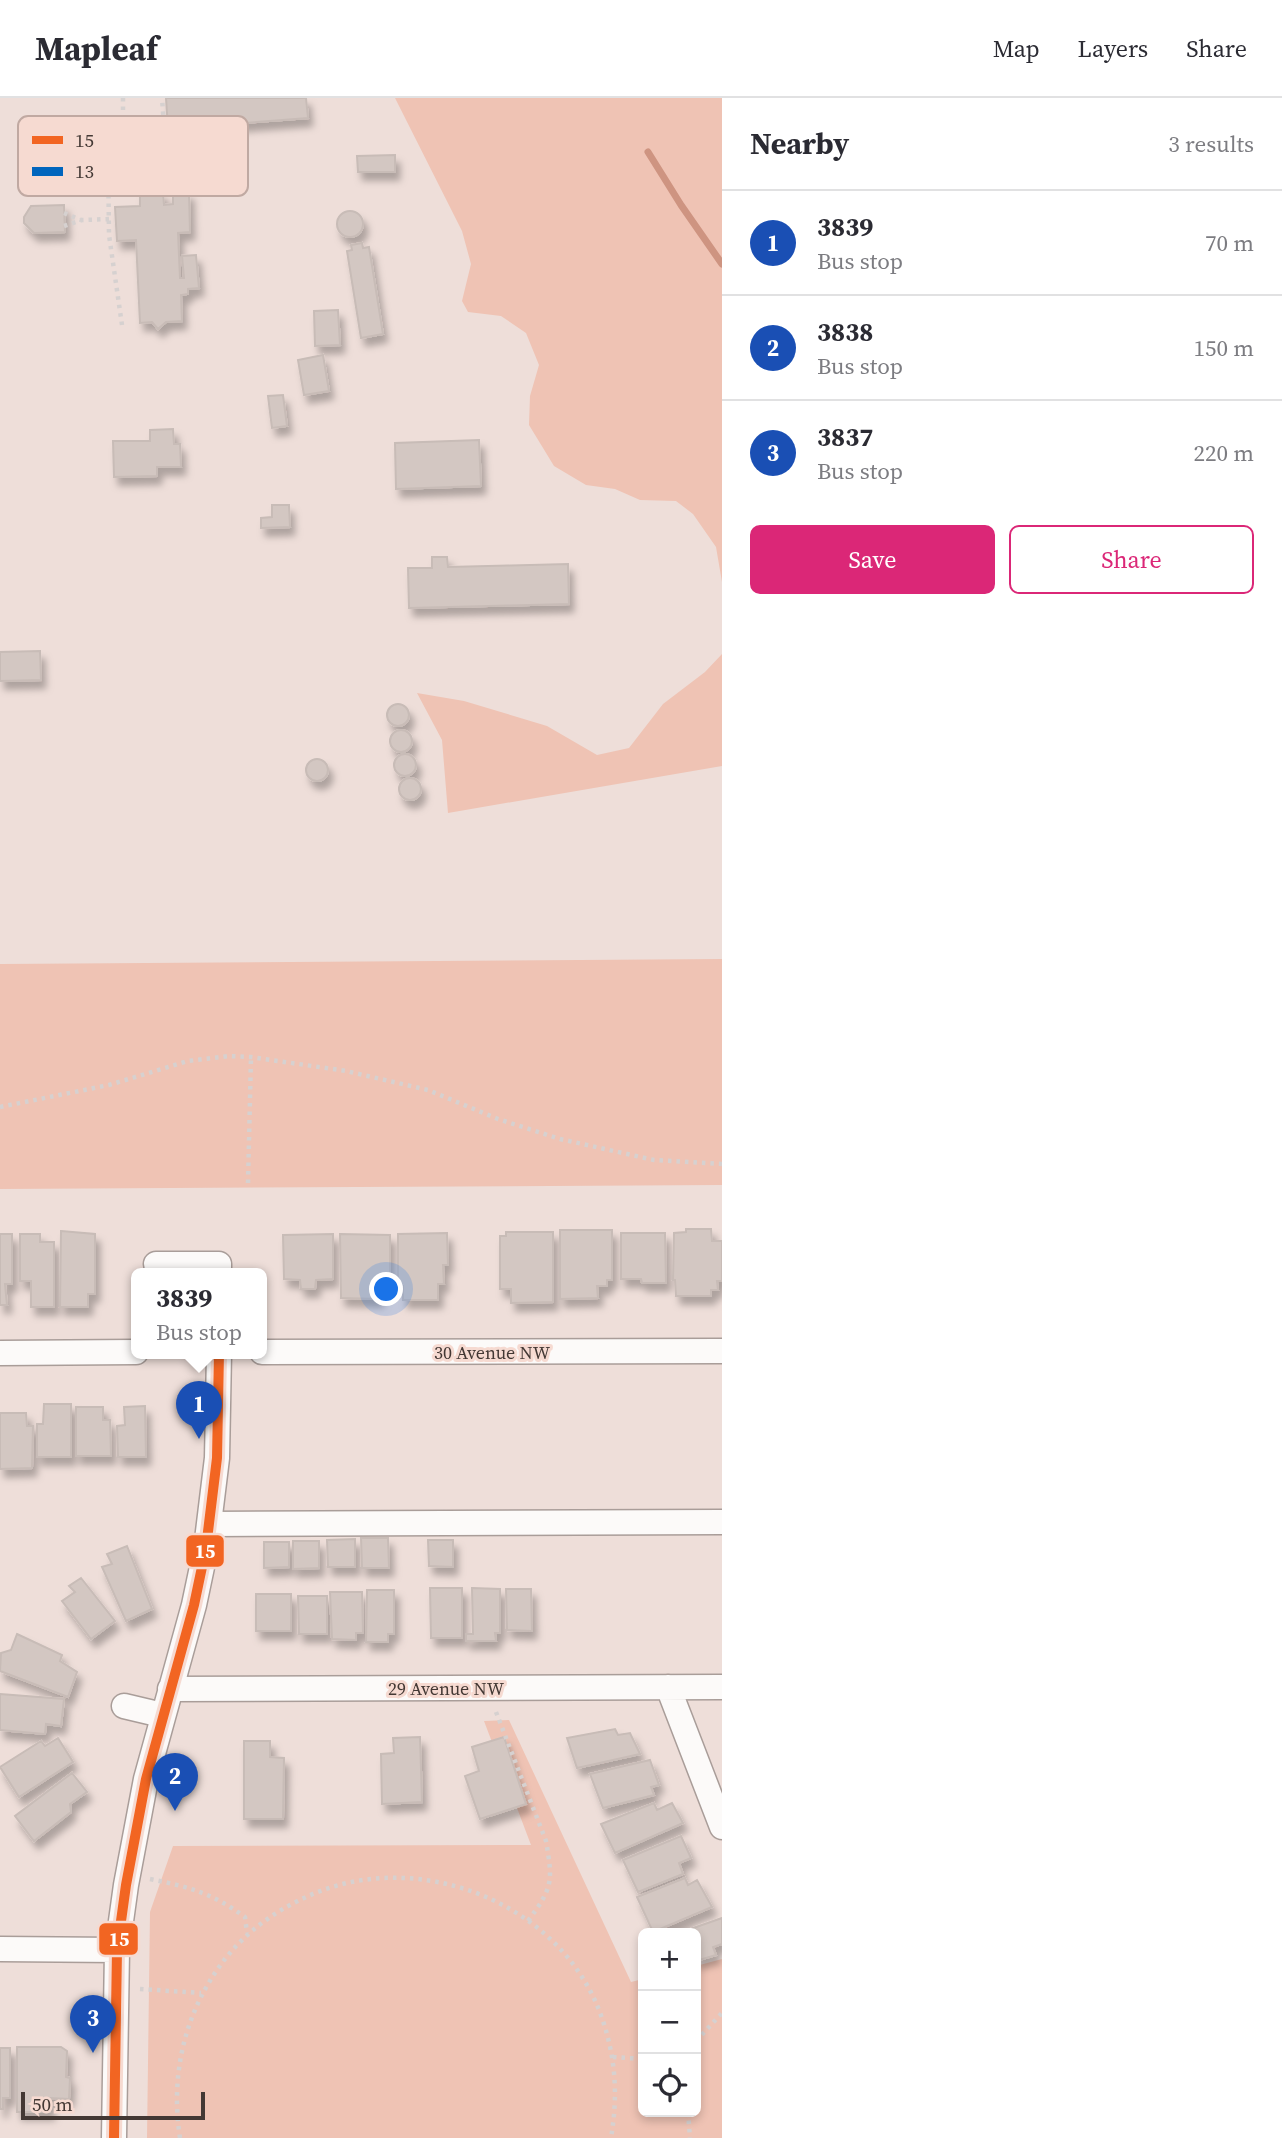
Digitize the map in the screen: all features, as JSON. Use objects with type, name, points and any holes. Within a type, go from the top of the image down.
[{"type":"street","points":[[156,1264],[219,1264],[219,1268]]},
{"type":"street","name":"30 Avenue NW","points":[[267,1352],[722,1351]]},
{"type":"street","points":[[0,1353],[131,1352]]},
{"type":"street","points":[[114,2138],[117,1950],[134,1835],[162,1715],[194,1605],[210,1524],[217,1458],[219,1359]]},
{"type":"street","points":[[210,1524],[722,1522]]},
{"type":"street","name":"29 Avenue NW","points":[[170,1689],[722,1687]]},
{"type":"street","points":[[668,1688],[722,1828]]},
{"type":"street","points":[[124,1706],[162,1715]]},
{"type":"street","points":[[0,1949],[117,1950]]},
{"type":"path","points":[[123,98],[123,116]]},
{"type":"path","points":[[162,98],[163,116]]},
{"type":"path","points":[[108,196],[108,219],[122,325]]},
{"type":"path","points":[[64,212],[82,220]]},
{"type":"path","points":[[64,226],[82,220],[108,219]]},
{"type":"path","points":[[0,1107],[109,1084],[188,1061],[229,1056],[251,1057],[346,1071],[428,1090],[498,1119],[560,1139],[654,1160],[722,1164]]},
{"type":"path","points":[[248,1183],[251,1057]]},
{"type":"path","points":[[488,1688],[546,1841],[549,1857],[550,1886],[528,1921]]},
{"type":"path","points":[[180,2138],[176,2087],[184,2039],[201,1993],[222,1962],[247,1934],[282,1908],[320,1890],[361,1879],[404,1876],[446,1882],[486,1896],[528,1921],[555,1944],[582,1978],[601,2016],[613,2057],[616,2106],[611,2138]]},
{"type":"path","points":[[149,1878],[185,1886],[222,1900],[245,1917],[247,1934]]},
{"type":"path","points":[[139,1989],[201,1993]]},
{"type":"path","points":[[701,2036],[722,2013]]},
{"type":"path","points":[[613,2057],[638,2059]]},
{"type":"path","points":[[688,2117],[690,2138]]},
{"type":"shaded area","points":[[395,98],[722,98],[722,582],[716,547],[693,514],[676,501],[640,500],[615,489],[586,485],[554,466],[529,425],[530,396],[539,365],[526,333],[501,316],[468,312],[462,301],[471,264],[462,231]]},
{"type":"shaded area","points":[[722,654],[722,766],[448,813],[442,740],[417,693],[464,701],[547,726],[597,755],[629,748],[663,704],[705,672]]},
{"type":"shaded area","points":[[722,959],[722,1185],[0,1189],[0,964]]},
{"type":"shaded area","points":[[509,1720],[631,1982],[638,1980],[638,2117],[701,2117],[701,1965],[722,1959],[722,2138],[147,2138],[150,1912],[173,1846],[531,1845],[484,1721]]},
{"type":"building","points":[[166,98],[306,98],[308,118],[248,123],[248,116],[167,116]]},
{"type":"building","points":[[395,155],[395,172],[358,172],[357,156]]},
{"type":"building","points":[[140,196],[163,196],[164,205],[173,204],[173,196],[189,196],[190,232],[178,233],[180,278],[184,278],[182,256],[196,255],[199,288],[188,289],[188,294],[181,295],[182,321],[166,322],[158,329],[152,322],[140,323],[136,240],[117,241],[115,207],[140,206]]},
{"type":"building","points":[[64,205],[65,232],[34,233],[24,223],[24,217],[31,206]]},
{"type":"building","points":[[350,211],[359,215],[363,224],[359,233],[350,237],[341,233],[337,224],[341,215]]},
{"type":"building","points":[[362,243],[363,248],[369,247],[383,334],[361,338],[347,251],[352,250],[351,245]]},
{"type":"building","points":[[338,310],[340,345],[315,346],[314,311]]},
{"type":"building","points":[[323,355],[329,391],[304,395],[298,360]]},
{"type":"building","points":[[283,395],[287,426],[272,428],[268,396]]},
{"type":"building","points":[[173,429],[174,444],[180,444],[181,467],[157,467],[157,476],[114,477],[113,441],[150,441],[150,430]]},
{"type":"building","points":[[479,440],[481,486],[396,489],[395,443]]},
{"type":"building","points":[[272,505],[289,505],[290,527],[261,528],[261,518],[272,517]]},
{"type":"building","points":[[432,557],[447,557],[448,567],[568,564],[569,604],[409,608],[408,568],[432,568]]},
{"type":"building","points":[[40,651],[41,680],[0,681],[0,652]]},
{"type":"building","points":[[398,704],[406,707],[409,715],[406,723],[398,726],[390,723],[387,715],[390,707]]},
{"type":"building","points":[[401,730],[409,733],[412,741],[409,749],[401,752],[393,749],[390,741],[393,733]]},
{"type":"building","points":[[405,754],[413,757],[416,765],[413,773],[405,776],[397,773],[394,765],[397,757]]},
{"type":"building","points":[[317,759],[325,762],[328,770],[325,778],[317,781],[309,778],[306,770],[309,762]]},
{"type":"building","points":[[410,778],[418,781],[421,789],[418,797],[410,800],[402,797],[399,789],[402,781]]},
{"type":"building","points":[[686,1229],[711,1229],[712,1241],[722,1241],[722,1281],[717,1281],[718,1290],[711,1290],[711,1296],[676,1296],[673,1280],[674,1233],[686,1232]]},
{"type":"building","points":[[560,1230],[612,1230],[612,1280],[607,1280],[607,1286],[597,1286],[598,1298],[560,1299]]},
{"type":"building","points":[[61,1231],[95,1234],[95,1294],[88,1294],[88,1307],[60,1307]]},
{"type":"building","points":[[506,1232],[553,1232],[553,1302],[511,1303],[511,1289],[500,1289],[500,1236],[506,1236]]},
{"type":"building","points":[[447,1233],[448,1265],[443,1265],[444,1284],[438,1284],[438,1300],[403,1300],[403,1286],[398,1286],[398,1234]]},
{"type":"building","points":[[621,1233],[665,1233],[666,1283],[642,1283],[641,1279],[621,1279]]},
{"type":"building","points":[[0,1234],[12,1234],[12,1284],[5,1284],[7,1305],[0,1305]]},
{"type":"building","points":[[20,1234],[40,1234],[40,1242],[54,1242],[54,1307],[31,1307],[31,1281],[20,1281]]},
{"type":"building","points":[[333,1234],[333,1279],[316,1280],[315,1289],[301,1289],[300,1280],[284,1279],[283,1235]]},
{"type":"building","points":[[340,1234],[390,1235],[390,1286],[379,1286],[379,1299],[341,1298]]},
{"type":"building","points":[[44,1404],[71,1404],[71,1457],[37,1457],[37,1424],[43,1424]]},
{"type":"building","points":[[145,1406],[146,1457],[118,1457],[117,1426],[125,1425],[124,1407]]},
{"type":"building","points":[[76,1407],[103,1407],[103,1420],[110,1420],[111,1456],[76,1456]]},
{"type":"building","points":[[0,1413],[26,1413],[27,1426],[33,1426],[32,1468],[0,1469]]},
{"type":"building","points":[[361,1538],[388,1538],[389,1568],[362,1568]]},
{"type":"building","points":[[355,1539],[355,1567],[328,1567],[327,1540]]},
{"type":"building","points":[[428,1540],[453,1540],[453,1567],[429,1566]]},
{"type":"building","points":[[293,1541],[319,1541],[319,1568],[293,1569]]},
{"type":"building","points":[[264,1542],[289,1542],[289,1567],[264,1568]]},
{"type":"building","points":[[127,1546],[152,1609],[126,1621],[102,1567],[112,1564],[107,1554]]},
{"type":"building","points":[[81,1578],[115,1621],[91,1639],[62,1601],[75,1592],[69,1586]]},
{"type":"building","points":[[430,1588],[462,1588],[462,1638],[431,1638]]},
{"type":"building","points":[[472,1588],[500,1589],[500,1633],[495,1633],[496,1641],[466,1641],[466,1634],[473,1634]]},
{"type":"building","points":[[506,1589],[531,1589],[532,1631],[507,1630]]},
{"type":"building","points":[[367,1590],[394,1590],[394,1634],[388,1634],[388,1642],[366,1642]]},
{"type":"building","points":[[330,1592],[362,1592],[363,1633],[356,1633],[356,1640],[332,1639]]},
{"type":"building","points":[[256,1594],[291,1594],[291,1631],[256,1631]]},
{"type":"building","points":[[298,1596],[327,1596],[327,1634],[299,1634]]},
{"type":"building","points":[[17,1634],[62,1655],[60,1661],[77,1672],[68,1697],[0,1671],[1,1653],[11,1650]]},
{"type":"building","points":[[0,1694],[64,1699],[61,1726],[46,1724],[45,1734],[0,1730]]},
{"type":"building","points":[[615,1729],[618,1735],[630,1733],[640,1754],[577,1768],[567,1738]]},
{"type":"building","points":[[420,1737],[422,1802],[382,1804],[381,1754],[394,1753],[393,1738]]},
{"type":"building","points":[[504,1737],[526,1804],[480,1819],[465,1776],[479,1771],[472,1747]]},
{"type":"building","points":[[58,1738],[73,1762],[19,1797],[0,1767],[41,1741],[45,1746]]},
{"type":"building","points":[[244,1741],[270,1741],[270,1757],[284,1758],[283,1819],[244,1819]]},
{"type":"building","points":[[650,1760],[659,1785],[651,1787],[654,1795],[603,1808],[590,1774]]},
{"type":"building","points":[[72,1773],[87,1792],[70,1804],[71,1812],[34,1841],[15,1816]]},
{"type":"building","points":[[654,1803],[657,1810],[672,1803],[683,1823],[615,1853],[601,1824]]},
{"type":"building","points":[[681,1836],[691,1858],[679,1863],[683,1874],[638,1892],[623,1860]]},
{"type":"building","points":[[685,1878],[688,1885],[697,1880],[712,1907],[662,1928],[651,1928],[637,1897]]},
{"type":"building","points":[[722,1918],[722,1944],[713,1947],[716,1955],[701,1960],[701,1928],[693,1928]]},
{"type":"building","points":[[17,2047],[61,2047],[67,2051],[69,2099],[50,2098],[50,2112],[17,2112]]},
{"type":"building","points":[[0,2048],[10,2048],[10,2098],[3,2098],[3,2109],[0,2109]]},
{"type":"waterway","points":[[648,152],[722,264]]},
{"type":"transit line","name":"15","points":[[114,2138],[117,1950],[146,1779],[194,1605],[206,1548],[217,1458],[219,1359]]},
{"type":"place","name":"3839","points":[[199,1439]]},
{"type":"place","name":"3838","points":[[175,1811]]},
{"type":"place","name":"3837","points":[[93,2053]]}]
